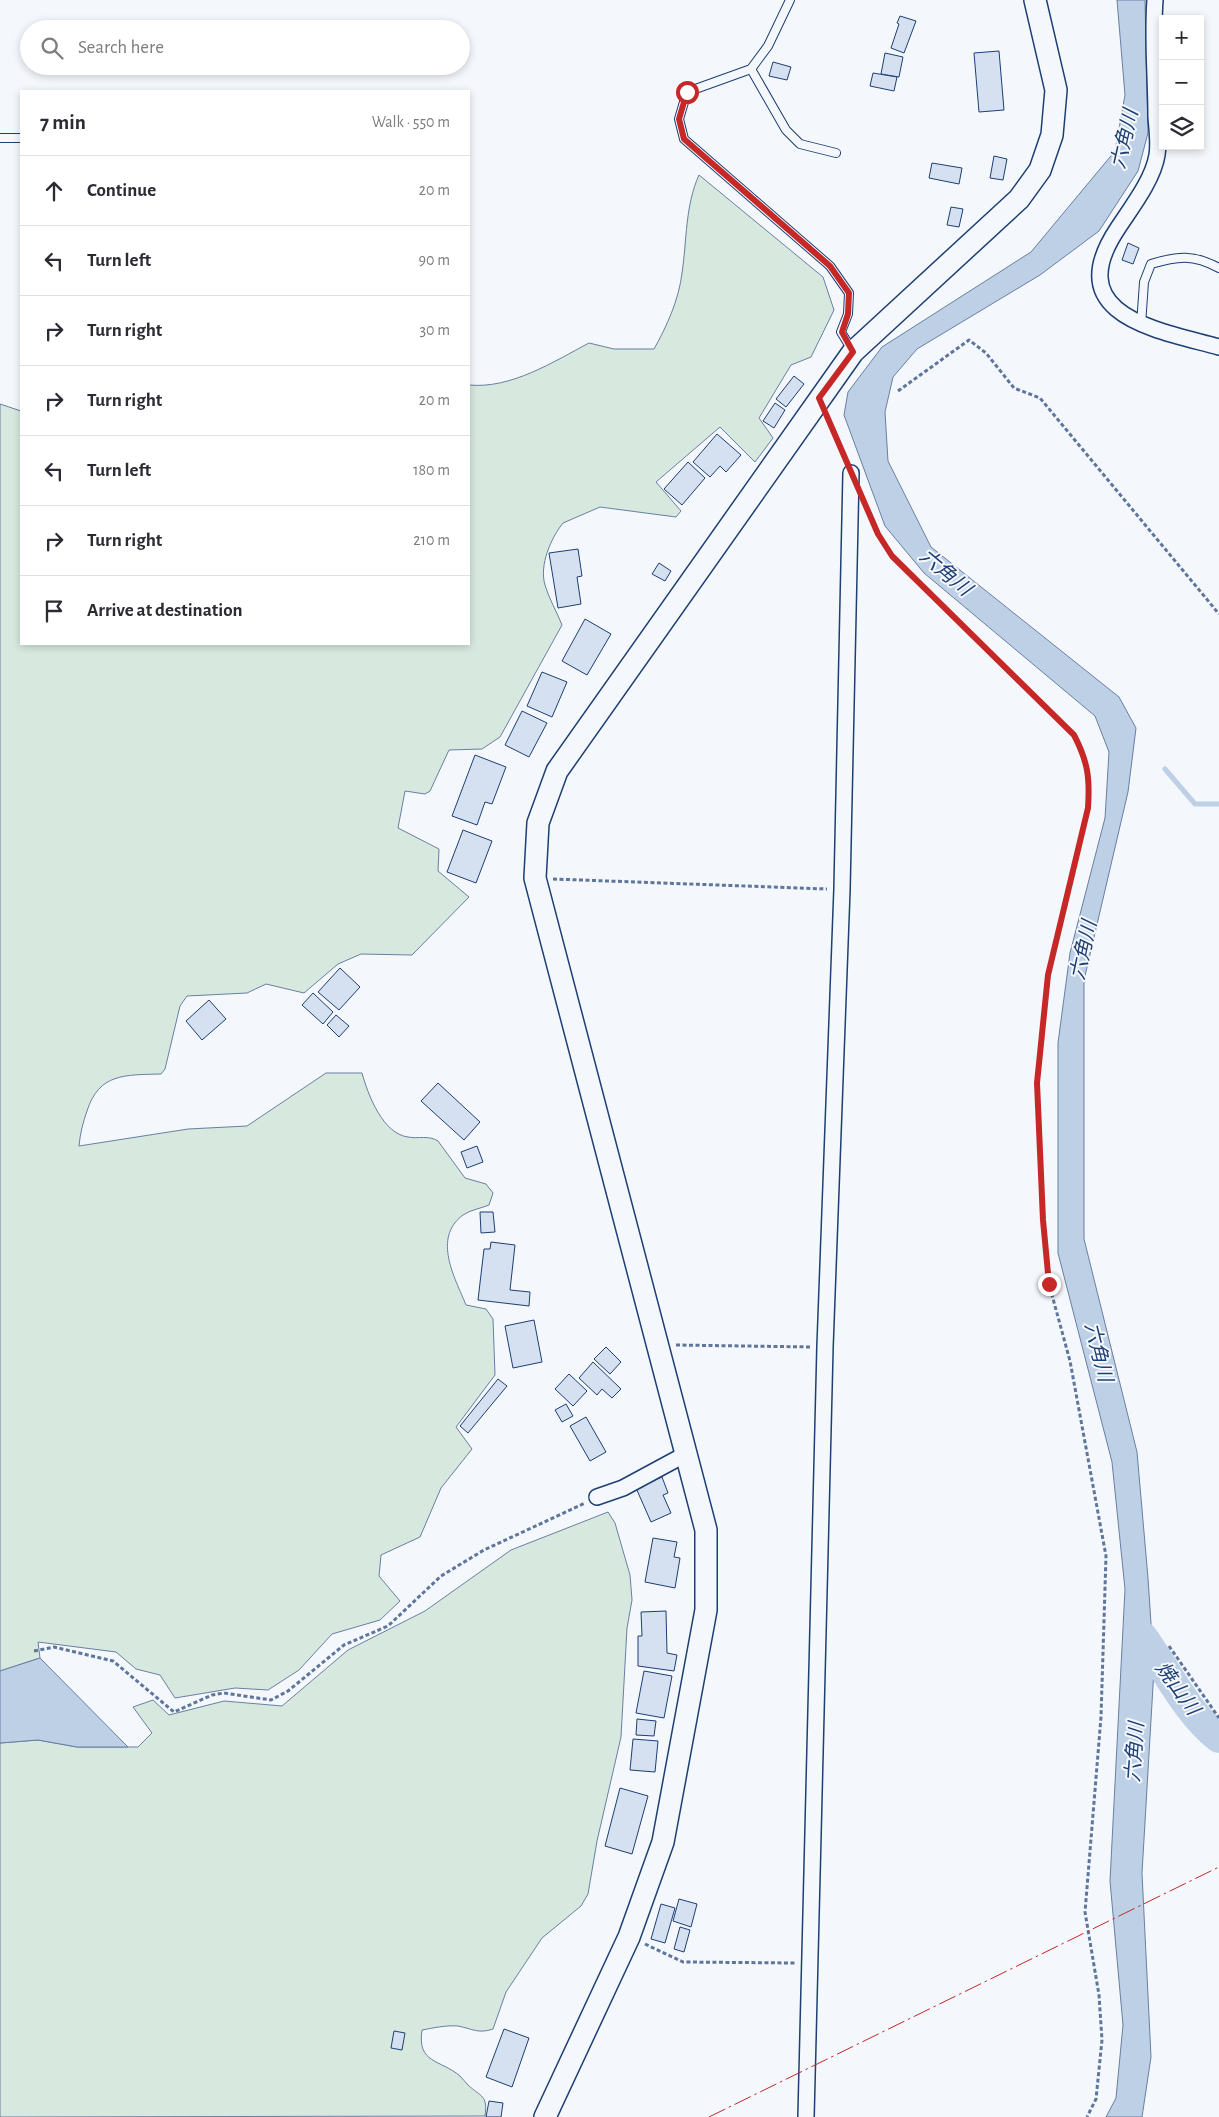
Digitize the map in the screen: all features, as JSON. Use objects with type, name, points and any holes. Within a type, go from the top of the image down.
[{"type":"street","points":[[545,2117],[629,1937],[663,1842],[706,1610],[706,1530],[535,878],[538,823],[557,771],[853,352],[1019,199],[1040,170],[1052,135],[1056,90],[1035,0]]},
{"type":"street","points":[[1155,0],[1157,156],[1142,193],[1109,241],[1100,267],[1102,291],[1114,309],[1141,325],[1219,347]]},
{"type":"street","points":[[806,2117],[825,1348],[842,889],[850,474]]},
{"type":"street","points":[[597,1497],[623,1488],[686,1454]]},
{"type":"lane","points":[[790,0],[768,46],[751,70],[687,92],[679,119],[684,139],[830,266],[849,293],[848,314],[842,332],[853,352]]},
{"type":"lane","points":[[751,70],[786,130],[800,144],[836,153]]},
{"type":"lane","points":[[0,138],[20,138]]},
{"type":"lane","points":[[1141,325],[1144,282],[1151,264],[1172,258],[1194,257],[1219,268]]},
{"type":"path","points":[[898,391],[969,340],[986,353],[1014,388],[1040,398],[1219,614]]},
{"type":"path","points":[[819,398],[850,474]]},
{"type":"path","points":[[862,500],[878,534],[892,556],[1074,735],[1086,759],[1090,782],[1088,808],[1048,975],[1037,1083],[1043,1220],[1049,1284],[1070,1361],[1106,1556],[1101,1717],[1085,1912],[1099,1995],[1102,2040],[1096,2099],[1086,2117]]},
{"type":"path","points":[[535,878],[842,889]]},
{"type":"path","points":[[658,1344],[825,1348]]},
{"type":"path","points":[[34,1651],[54,1647],[113,1661],[174,1712],[212,1695],[224,1693],[271,1700],[288,1691],[344,1645],[388,1626],[441,1576],[484,1550],[597,1497]]},
{"type":"path","points":[[1169,1646],[1219,1718]]},
{"type":"path","points":[[629,1937],[683,1962],[811,1963]]},
{"type":"shaded area","points":[[699,175],[823,277],[834,310],[811,357],[791,365],[759,418],[773,438],[755,462],[720,427],[656,482],[681,511],[676,517],[600,507],[563,523],[550,544],[544,569],[545,585],[562,625],[500,737],[482,749],[449,750],[430,791],[425,794],[405,791],[398,828],[439,849],[438,871],[469,897],[412,955],[361,954],[338,964],[304,993],[266,984],[247,993],[187,996],[180,1006],[165,1069],[161,1074],[125,1076],[106,1083],[92,1099],[84,1119],[80,1137],[79,1146],[188,1129],[247,1126],[326,1073],[362,1073],[368,1092],[378,1112],[391,1129],[408,1137],[435,1139],[465,1178],[486,1184],[493,1193],[489,1205],[466,1213],[454,1224],[447,1246],[452,1271],[466,1305],[486,1309],[493,1319],[495,1375],[456,1427],[472,1449],[441,1488],[420,1537],[381,1555],[379,1576],[400,1601],[380,1620],[332,1634],[299,1670],[268,1690],[235,1688],[175,1698],[160,1675],[136,1669],[116,1652],[38,1642],[40,1658],[0,1671],[0,404],[20,411],[20,645],[470,645],[470,385],[500,383],[531,373],[589,343],[614,349],[654,349],[668,322],[678,293],[694,187]]},
{"type":"shaded area","points":[[608,1512],[615,1523],[630,1575],[632,1600],[627,1628],[621,1737],[597,1841],[588,1894],[581,1906],[542,1938],[506,1992],[493,2029],[479,2031],[453,2026],[422,2030],[421,2041],[427,2055],[460,2076],[482,2097],[486,2109],[485,2116],[0,2117],[0,1743],[38,1740],[77,1747],[138,1747],[152,1733],[133,1707],[153,1700],[169,1715],[224,1701],[282,1706],[348,1650],[425,1611],[511,1550]]},
{"type":"water","name":"六角川","points":[[1117,0],[1145,0],[1148,133],[1138,171],[1099,231],[1040,275],[917,349],[893,377],[885,412],[888,461],[931,547],[1119,697],[1136,728],[1128,792],[1084,980],[1084,1239],[1137,1452],[1148,1578],[1154,1669],[1142,1873],[1151,2057],[1142,2117],[1106,2117],[1116,2098],[1123,2025],[1110,1881],[1125,1589],[1112,1462],[1058,1253],[1058,1043],[1070,953],[1105,818],[1109,752],[1095,716],[924,573],[885,526],[844,415],[848,392],[882,347],[1031,252],[1115,151],[1125,95]]},
{"type":"water","points":[[40,1658],[128,1747],[77,1747],[38,1740],[0,1743],[0,1671]]},
{"type":"building","points":[[900,16],[916,21],[904,53],[891,48]]},
{"type":"building","points":[[999,51],[1004,110],[979,112],[974,53]]},
{"type":"building","points":[[885,53],[903,57],[899,77],[881,74]]},
{"type":"building","points":[[773,62],[791,67],[787,80],[769,76]]},
{"type":"building","points":[[873,73],[897,77],[894,91],[870,86]]},
{"type":"building","points":[[994,156],[1007,159],[1003,180],[990,178]]},
{"type":"building","points":[[932,163],[962,168],[959,184],[929,178]]},
{"type":"building","points":[[951,207],[963,209],[959,227],[947,225]]},
{"type":"building","points":[[1128,243],[1139,248],[1133,264],[1122,260]]},
{"type":"building","points":[[794,376],[804,384],[786,407],[776,399]]},
{"type":"building","points":[[775,403],[785,410],[774,428],[763,421]]},
{"type":"building","points":[[717,434],[741,455],[726,472],[720,466],[710,477],[693,462]]},
{"type":"building","points":[[688,462],[705,478],[682,505],[664,489]]},
{"type":"building","points":[[578,549],[582,576],[577,577],[581,604],[558,608],[549,553]]},
{"type":"building","points":[[659,563],[671,571],[665,581],[652,574]]},
{"type":"building","points":[[585,619],[611,634],[587,675],[562,661]]},
{"type":"building","points":[[542,672],[567,682],[552,717],[527,706]]},
{"type":"building","points":[[522,711],[547,723],[529,757],[505,745]]},
{"type":"building","points":[[475,755],[506,767],[492,804],[485,802],[477,825],[452,816]]},
{"type":"building","points":[[463,830],[492,841],[476,883],[447,872]]},
{"type":"building","points":[[340,968],[360,987],[339,1010],[318,992]]},
{"type":"building","points":[[313,993],[333,1012],[323,1024],[302,1005]]},
{"type":"building","points":[[209,1000],[226,1019],[202,1040],[186,1021]]},
{"type":"building","points":[[336,1015],[349,1026],[339,1037],[327,1025]]},
{"type":"building","points":[[438,1083],[480,1122],[464,1140],[421,1101]]},
{"type":"building","points":[[477,1146],[483,1162],[467,1168],[461,1152]]},
{"type":"building","points":[[480,1212],[493,1212],[495,1232],[481,1233]]},
{"type":"building","points":[[491,1242],[515,1245],[510,1290],[530,1292],[529,1306],[478,1300],[484,1249],[490,1249]]},
{"type":"building","points":[[534,1320],[542,1362],[513,1368],[505,1326]]},
{"type":"building","points":[[606,1347],[621,1362],[610,1374],[594,1359]]},
{"type":"building","points":[[593,1362],[621,1389],[612,1398],[602,1389],[597,1395],[579,1378]]},
{"type":"building","points":[[569,1374],[587,1391],[573,1406],[555,1389]]},
{"type":"building","points":[[498,1379],[507,1386],[468,1433],[460,1426]]},
{"type":"building","points":[[566,1404],[573,1416],[562,1422],[555,1410]]},
{"type":"building","points":[[586,1417],[606,1452],[590,1461],[570,1426]]},
{"type":"building","points":[[662,1477],[668,1493],[663,1495],[671,1513],[651,1522],[636,1488]]},
{"type":"building","points":[[653,1538],[677,1542],[674,1557],[680,1558],[675,1588],[645,1582]]},
{"type":"building","points":[[666,1611],[667,1653],[677,1655],[674,1671],[638,1666],[638,1636],[642,1636],[641,1612]]},
{"type":"building","points":[[644,1671],[672,1676],[664,1718],[636,1713]]},
{"type":"building","points":[[637,1719],[656,1721],[654,1736],[636,1735]]},
{"type":"building","points":[[633,1739],[658,1741],[655,1772],[630,1770]]},
{"type":"building","points":[[620,1788],[648,1796],[632,1854],[605,1846]]},
{"type":"building","points":[[679,1899],[697,1904],[691,1927],[673,1921]]},
{"type":"building","points":[[661,1904],[675,1908],[665,1943],[651,1939]]},
{"type":"building","points":[[680,1927],[690,1930],[684,1952],[674,1949]]},
{"type":"building","points":[[504,2029],[529,2038],[512,2087],[486,2077]]},
{"type":"building","points":[[394,2031],[405,2033],[402,2050],[391,2048]]},
{"type":"building","points":[[489,2101],[503,2103],[501,2117],[486,2117]]},
{"type":"waterway","points":[[1165,769],[1195,804],[1219,804]]},
{"type":"waterway","name":"焼山川","points":[[1142,1636],[1186,1703],[1219,1738]]},
{"type":"power","points":[[709,2117],[1219,1867]]},
{"type":"route","points":[[687,92],[679,119],[684,139],[830,266],[849,293],[848,314],[842,332],[853,352],[819,398],[850,474],[878,534],[892,556],[1074,735],[1086,759],[1090,782],[1088,808],[1048,975],[1037,1083],[1043,1220],[1049,1284]]}]
